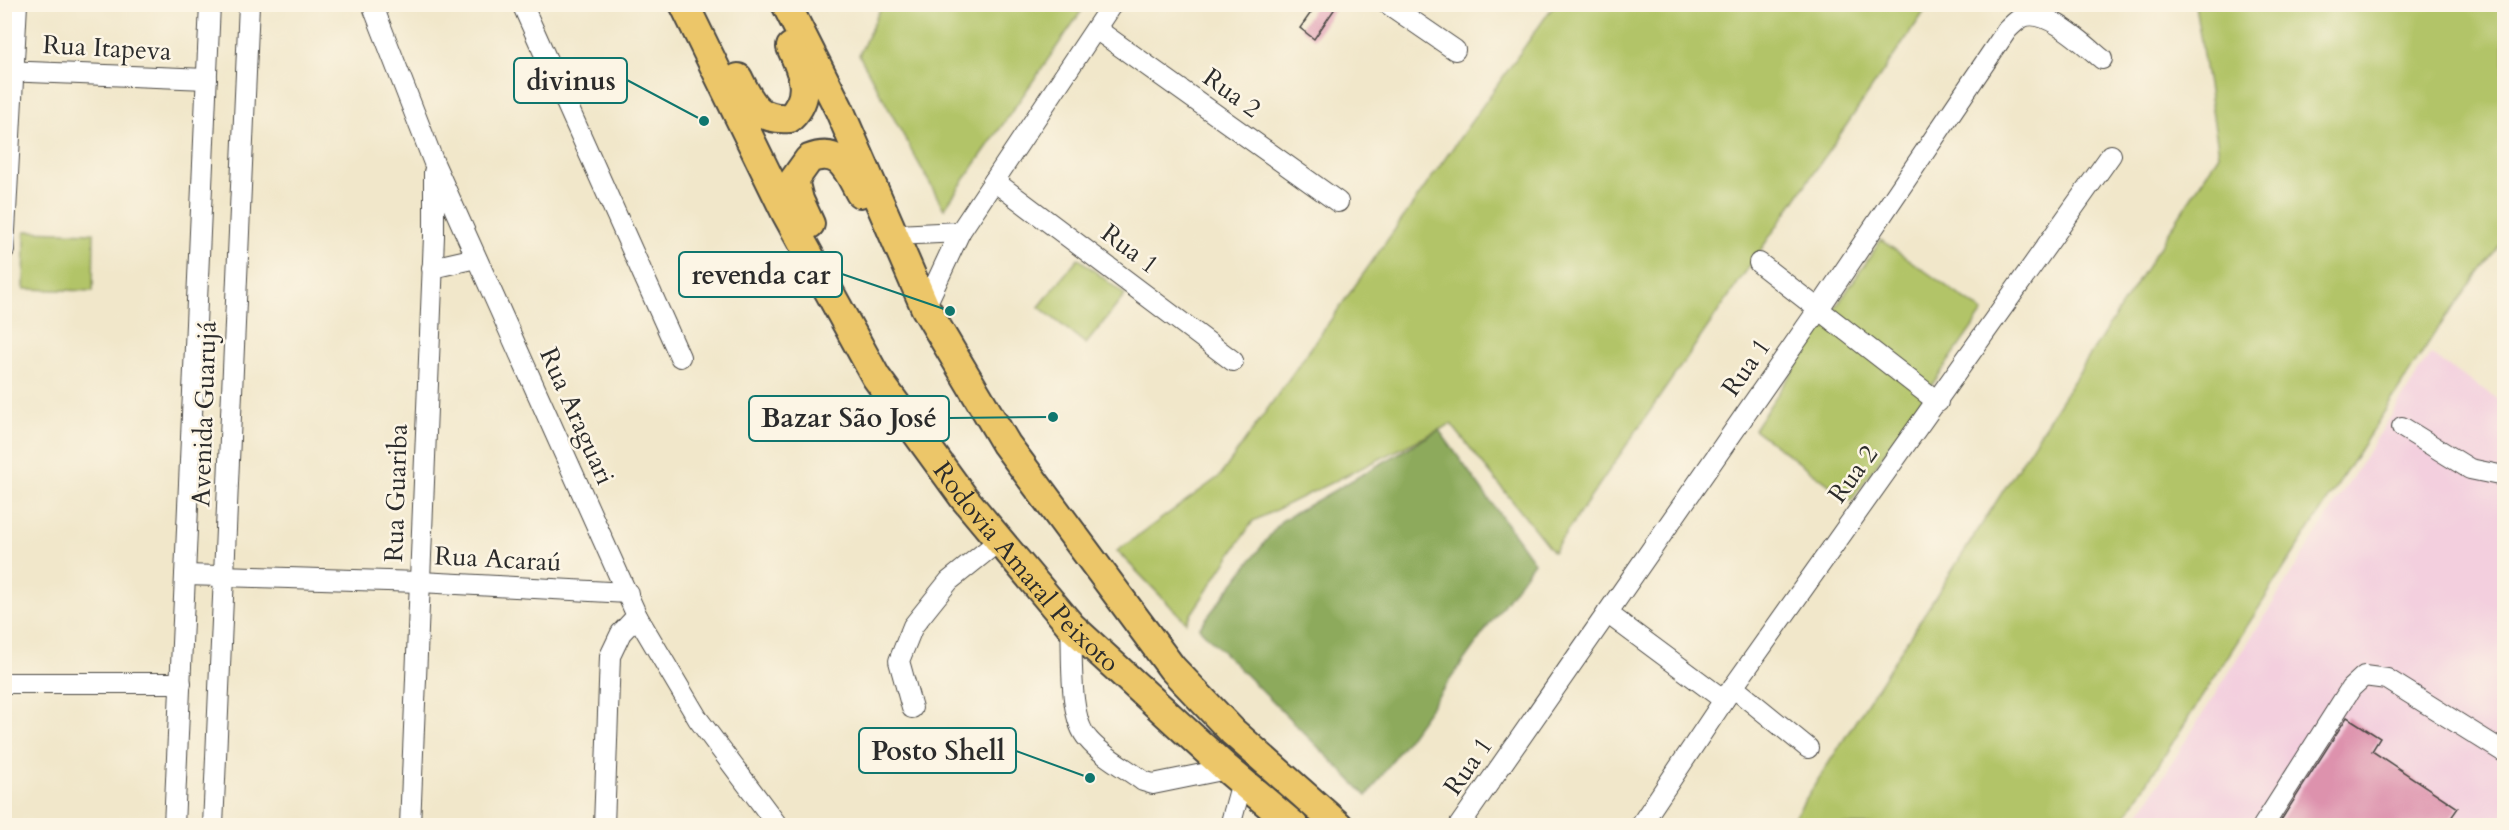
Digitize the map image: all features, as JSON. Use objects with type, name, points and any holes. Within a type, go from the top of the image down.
[{"type":"highway","name":"Rodovia Amaral Peixoto","points":[[684,4],[786,213],[876,377],[993,532],[1071,626],[1234,775],[1294,825]]},
{"type":"highway","points":[[700,4],[756,110],[773,120],[790,118],[804,99],[804,85],[798,62],[768,4]]},
{"type":"highway","name":"Rodovia Amaral Peixoto","points":[[786,4],[839,109],[925,307],[992,421],[1173,668],[1233,732],[1339,825]]},
{"type":"highway","points":[[992,421],[967,399],[926,334],[860,192],[845,167],[837,157],[828,154],[809,159],[794,180],[799,200],[831,269],[892,378],[964,480],[993,532]]},
{"type":"street","points":[[4,250],[9,71],[17,4]]},
{"type":"street","name":"Avenida Guarujá","points":[[174,825],[210,4]]},
{"type":"street","name":"Avenida Guarujá","points":[[213,825],[249,4]]},
{"type":"street","name":"Rua Araguari","points":[[372,4],[434,163],[637,616],[698,720],[778,825]]},
{"type":"street","points":[[522,4],[680,357]]},
{"type":"street","points":[[925,307],[960,232],[1112,4]]},
{"type":"street","points":[[1388,4],[1455,50]]},
{"type":"street","name":"Rua 1","points":[[1459,825],[1818,310],[2007,30],[2022,17],[2037,15],[2060,25],[2102,59]]},
{"type":"street","name":"Rua 2","points":[[1096,29],[1338,202]]},
{"type":"street","name":"Rua Itapeva","points":[[9,71],[207,79]]},
{"type":"street","name":"Rua 2","points":[[1640,825],[1728,693],[1938,402],[2110,156]]},
{"type":"street","name":"Rua Guariba","points":[[410,825],[432,268],[434,163]]},
{"type":"street","name":"Rua 1","points":[[994,181],[1233,361]]},
{"type":"street","points":[[896,236],[960,232]]},
{"type":"street","points":[[432,268],[476,258]]},
{"type":"street","points":[[1759,262],[1938,402]]},
{"type":"street","points":[[2402,427],[2470,469],[2505,476]]},
{"type":"street","points":[[912,708],[899,661],[913,626],[993,532]]},
{"type":"street","name":"Rua Acaraú","points":[[185,575],[224,574],[628,593]]},
{"type":"street","points":[[1607,613],[1808,748]]},
{"type":"street","points":[[604,825],[610,656],[621,633],[637,616]]},
{"type":"street","points":[[1071,626],[1076,711],[1079,726],[1088,740],[1143,782],[1153,784],[1234,775],[1230,825]]},
{"type":"street","points":[[2263,825],[2351,688],[2364,676],[2387,679],[2505,752]]},
{"type":"street","points":[[4,683],[180,683]]},
{"type":"shaded area","points":[[2430,354],[2504,403],[2504,825],[2132,826]]},
{"type":"green space","points":[[882,5],[1081,5],[1083,9],[944,209],[859,55]]},
{"type":"green space","points":[[1554,5],[1929,5],[1553,552],[1451,424],[1253,521],[1186,622],[1117,551],[1220,476]]},
{"type":"green space","points":[[2195,5],[2504,5],[2504,247],[2499,246],[2434,334],[2120,825],[1789,825],[2219,154]]},
{"type":"green space","points":[[25,231],[94,233],[93,291],[24,289]]},
{"type":"green space","points":[[1881,240],[1983,312],[1851,501],[1754,429]]},
{"type":"green space","points":[[1078,258],[1125,295],[1086,344],[1039,307]]},
{"type":"green space","points":[[1439,430],[1534,562],[1367,796],[1199,628],[1281,521]]},
{"type":"building","points":[[1317,4],[1338,4],[1314,39],[1300,28]]},
{"type":"building","points":[[2347,717],[2380,738],[2372,751],[2458,808],[2446,825],[2278,825]]},
{"type":"place","name":"divinus","points":[[704,121]]},
{"type":"place","name":"revenda car","points":[[950,311]]},
{"type":"place","name":"Bazar São José","points":[[1053,417]]},
{"type":"place","name":"Posto Shell","points":[[1090,778]]}]
